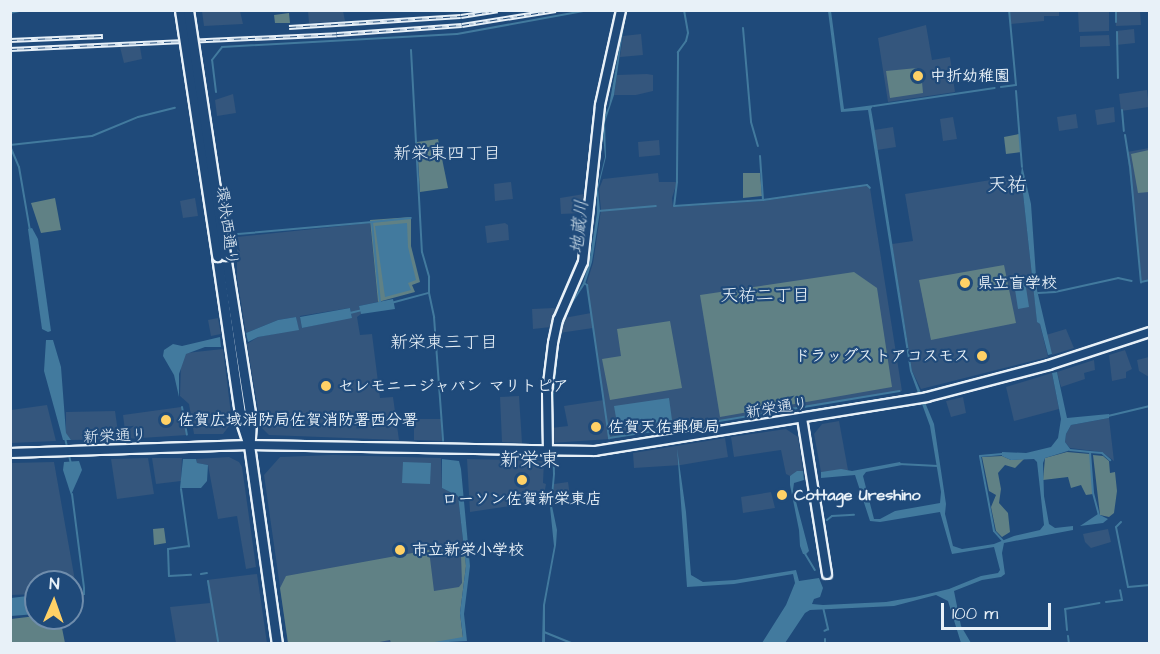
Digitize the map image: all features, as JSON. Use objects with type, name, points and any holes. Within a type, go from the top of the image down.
[{"type":"highway","name":"環状西通り","points":[[180,10],[233,332],[241,420],[249,445],[277,644]]},
{"type":"highway","name":"環状西通り","points":[[188,10],[221,255]]},
{"type":"street","points":[[548,451],[547,392],[553,343],[561,313],[583,262],[600,105],[621,10]]},
{"type":"street","name":"新栄通り","points":[[10,453],[249,445],[595,451],[939,394],[1049,365],[1149,332]]},
{"type":"street","points":[[802,418],[827,574]]},
{"type":"shaded area","points":[[202,11],[240,11],[243,24],[204,26]]},
{"type":"shaded area","points":[[308,11],[343,11],[345,21],[309,23]]},
{"type":"shaded area","points":[[626,11],[614,95],[605,122],[606,157],[598,189],[600,211],[592,262],[585,284],[570,307],[560,334],[553,405],[555,474],[552,506],[557,530],[545,605],[545,643],[542,644],[543,605],[554,546],[550,507],[553,475],[551,406],[559,333],[569,307],[583,283],[589,263],[597,213],[597,189],[605,157],[602,122],[609,106]]},
{"type":"shaded area","points":[[828,11],[831,11],[844,109],[874,105],[871,109],[912,371],[934,424],[946,504],[945,514],[953,546],[962,549],[994,544],[1014,536],[1040,530],[1044,525],[1037,462],[1034,459],[1011,460],[1002,456],[1002,452],[1026,453],[1051,447],[1058,438],[1061,419],[1052,373],[1057,372],[1067,418],[1109,414],[1109,418],[1071,425],[1065,442],[1071,450],[1045,458],[1043,463],[1044,496],[1049,524],[1055,528],[1073,526],[1073,530],[1004,543],[1002,553],[1005,574],[954,591],[961,626],[971,643],[961,643],[948,601],[936,595],[894,606],[810,610],[805,613],[785,643],[762,643],[786,605],[795,583],[793,574],[734,584],[687,587],[677,448],[686,512],[691,575],[703,582],[735,580],[796,570],[799,581],[819,578],[823,588],[820,597],[814,599],[812,604],[823,605],[886,602],[915,597],[949,589],[981,576],[998,573],[1000,570],[994,547],[952,554],[940,512],[880,522],[870,521],[855,475],[821,478],[821,472],[841,469],[852,471],[900,462],[902,465],[866,472],[863,476],[874,519],[880,519],[895,511],[940,503],[941,492],[930,426],[910,371],[868,110],[841,112]]},
{"type":"shaded area","points":[[1009,11],[1059,11],[1059,16],[1044,16],[1044,21],[1011,24]]},
{"type":"shaded area","points":[[1078,11],[1109,11],[1109,31],[1079,32]]},
{"type":"shaded area","points":[[1115,11],[1140,11],[1141,25],[1116,26]]},
{"type":"shaded area","name":"中折幼稚園","points":[[926,25],[932,60],[950,57],[955,92],[888,102],[878,38]]},
{"type":"shaded area","points":[[1134,29],[1135,43],[1116,45],[1116,31]]},
{"type":"shaded area","points":[[641,34],[643,55],[620,57],[623,36]]},
{"type":"shaded area","points":[[1109,35],[1110,46],[1080,47],[1080,36]]},
{"type":"shaded area","points":[[120,47],[140,47],[142,59],[124,63]]},
{"type":"shaded area","points":[[617,75],[653,75],[653,91],[636,95],[614,95]]},
{"type":"shaded area","points":[[1147,90],[1149,107],[1121,111],[1119,94]]},
{"type":"shaded area","points":[[233,94],[236,113],[217,116],[215,100]]},
{"type":"shaded area","points":[[1114,107],[1115,122],[1097,125],[1095,110]]},
{"type":"shaded area","points":[[1076,114],[1078,128],[1059,131],[1057,117]]},
{"type":"shaded area","points":[[953,117],[957,139],[943,141],[940,119]]},
{"type":"shaded area","points":[[893,127],[896,147],[877,150],[874,130]]},
{"type":"shaded area","points":[[659,140],[660,155],[639,157],[638,142]]},
{"type":"shaded area","points":[[1149,148],[1149,279],[1142,281],[1127,152]]},
{"type":"shaded area","points":[[1022,165],[1031,204],[1037,290],[1052,354],[1048,355],[1040,324],[1037,322],[1021,175]]},
{"type":"shaded area","points":[[658,173],[659,182],[677,182],[672,198],[673,207],[763,201],[867,186],[870,188],[902,391],[610,439],[551,443],[551,428],[568,426],[564,406],[604,400],[593,328],[559,333],[564,318],[591,313],[587,282],[593,263],[601,210],[599,189],[603,179]]},
{"type":"shaded area","name":"県立盲学校","points":[[1021,175],[1037,321],[1040,324],[1048,357],[921,389],[912,371],[892,244],[913,241],[905,194]]},
{"type":"shaded area","points":[[511,182],[513,199],[495,201],[494,184]]},
{"type":"shaded area","points":[[584,194],[582,213],[561,214],[560,198]]},
{"type":"shaded area","points":[[195,198],[198,216],[183,218],[180,201]]},
{"type":"shaded area","points":[[370,223],[378,302],[359,306],[361,314],[357,317],[360,335],[372,334],[380,398],[393,397],[399,440],[269,435],[261,427],[247,344],[258,337],[298,329],[296,317],[278,320],[246,333],[237,278],[237,237]],"holes":[[[350,308],[352,317],[302,328],[300,316]]]},
{"type":"shaded area","points":[[407,223],[408,247],[416,280],[408,283],[411,290],[385,297],[375,226]]},
{"type":"shaded area","points":[[505,223],[508,225],[509,240],[487,243],[485,226]]},
{"type":"shaded area","points":[[32,228],[38,239],[51,331],[48,332],[42,329],[28,229]]},
{"type":"shaded area","points":[[1025,281],[1029,307],[1018,309],[1014,283]]},
{"type":"shaded area","points":[[393,299],[395,309],[361,314],[359,306]]},
{"type":"shaded area","points":[[350,308],[352,318],[302,328],[300,317]]},
{"type":"shaded area","points":[[554,308],[557,310],[551,327],[533,329],[532,309]]},
{"type":"shaded area","points":[[296,317],[299,330],[258,337],[248,342],[246,333],[278,320]]},
{"type":"shaded area","points":[[218,318],[221,334],[211,336],[208,320]]},
{"type":"shaded area","points":[[1066,329],[1074,348],[1052,355],[1046,335]]},
{"type":"shaded area","points":[[220,337],[221,347],[205,347],[186,354],[179,374],[179,397],[174,375],[163,356],[164,350],[173,344],[182,346]]},
{"type":"shaded area","points":[[46,340],[53,340],[61,367],[66,433],[71,440],[63,440],[44,371]]},
{"type":"shaded area","points":[[223,349],[232,422],[223,434],[194,434],[189,404],[180,396],[181,363],[186,353]]},
{"type":"shaded area","points":[[1125,350],[1132,369],[1126,372],[1126,378],[1112,381],[1109,355]]},
{"type":"shaded area","points":[[1150,357],[1149,377],[1139,371],[1137,360]]},
{"type":"shaded area","points":[[1094,360],[1095,370],[1084,373],[1085,379],[1061,387],[1057,372]]},
{"type":"shaded area","points":[[1052,373],[1059,409],[1014,421],[1006,387]]},
{"type":"shaded area","points":[[519,396],[522,443],[502,442],[500,397]]},
{"type":"shaded area","points":[[963,397],[966,413],[951,417],[946,401]]},
{"type":"shaded area","points":[[669,398],[672,420],[618,429],[614,406]]},
{"type":"shaded area","points":[[47,405],[56,441],[11,443],[11,410]]},
{"type":"shaded area","points":[[181,407],[187,435],[126,439],[123,415]]},
{"type":"shaded area","points":[[115,411],[119,439],[71,440],[66,434],[66,412]]},
{"type":"shaded area","points":[[1109,418],[1114,461],[1102,452],[1070,448],[1065,442],[1071,425]]},
{"type":"shaded area","points":[[414,419],[441,419],[442,441],[414,440]]},
{"type":"shaded area","points":[[839,421],[848,470],[821,472],[814,434],[822,424]]},
{"type":"shaded area","points":[[786,429],[798,437],[803,471],[790,476],[786,474],[781,450],[734,457],[731,437]]},
{"type":"shaded area","points":[[725,438],[728,457],[681,465],[634,468],[633,453]]},
{"type":"shaded area","name":"市立新栄小学校","points":[[333,455],[441,458],[442,488],[458,496],[466,566],[460,613],[461,623],[429,644],[288,643],[264,475],[280,457]]},
{"type":"shaded area","points":[[229,457],[239,462],[242,467],[256,567],[246,569],[237,516],[218,519],[208,465],[197,463],[196,459]]},
{"type":"shaded area","points":[[148,458],[154,494],[117,499],[111,459]]},
{"type":"shaded area","points":[[152,458],[182,458],[181,481],[156,484]]},
{"type":"shaded area","points":[[183,459],[196,459],[197,463],[208,465],[207,481],[201,488],[180,488]]},
{"type":"shaded area","points":[[442,459],[459,461],[461,469],[470,566],[464,614],[467,641],[429,643],[463,637],[460,613],[466,566],[458,496],[442,488]]},
{"type":"shaded area","points":[[467,459],[544,461],[543,483],[546,484],[543,501],[470,512]]},
{"type":"shaded area","points":[[79,461],[82,470],[71,495],[63,470],[64,462]]},
{"type":"shaded area","points":[[54,462],[73,570],[24,570],[24,594],[11,595],[11,463]]},
{"type":"shaded area","points":[[403,462],[431,463],[430,484],[402,483]]},
{"type":"shaded area","points":[[797,471],[803,471],[804,480],[794,483],[793,490],[809,551],[806,554],[803,554],[800,546],[790,485],[790,476]]},
{"type":"shaded area","points":[[568,482],[571,503],[552,506],[554,484]]},
{"type":"shaded area","points":[[771,492],[775,508],[743,513],[741,497]]},
{"type":"shaded area","points":[[1098,514],[1108,519],[1103,523],[1080,526]]},
{"type":"shaded area","points":[[1108,529],[1111,542],[1091,548],[1085,542],[1083,534]]},
{"type":"shaded area","points":[[257,574],[267,643],[176,643],[170,607],[210,603],[207,580]]},
{"type":"shaded area","points":[[24,596],[24,615],[11,616],[11,598]]},
{"type":"green space","points":[[289,13],[290,23],[275,23],[274,15]]},
{"type":"green space","points":[[917,68],[921,71],[923,93],[890,98],[886,71]]},
{"type":"green space","points":[[1019,134],[1021,152],[1006,154],[1004,137]]},
{"type":"green space","points":[[438,139],[448,188],[420,192],[417,142]]},
{"type":"green space","points":[[1149,150],[1149,192],[1138,193],[1131,154]]},
{"type":"green space","points":[[743,173],[760,173],[762,196],[743,198]]},
{"type":"green space","points":[[55,198],[61,230],[41,233],[31,203]]},
{"type":"green space","points":[[411,217],[411,246],[420,282],[412,285],[415,292],[378,302],[370,220]]},
{"type":"green space","points":[[1004,265],[1016,323],[931,340],[919,280]]},
{"type":"green space","points":[[854,272],[877,288],[892,387],[720,417],[700,295]]},
{"type":"green space","points":[[670,321],[682,388],[610,400],[602,359],[621,356],[617,329]]},
{"type":"green space","points":[[1067,452],[1090,454],[1093,494],[1086,495],[1081,485],[1071,488],[1068,477],[1043,480],[1045,458]]},
{"type":"green space","points":[[1093,455],[1103,456],[1109,461],[1110,473],[1115,472],[1117,491],[1114,513],[1109,517],[1100,515]]},
{"type":"green space","points":[[1002,456],[1011,460],[1024,459],[1015,468],[1005,465],[998,473],[1001,489],[999,503],[1008,513],[1010,532],[1002,537],[996,531],[991,507],[996,495],[989,491],[982,457]]},
{"type":"green space","points":[[164,528],[166,543],[154,545],[153,529]]},
{"type":"green space","points":[[429,550],[434,591],[459,587],[462,583],[461,555],[465,555],[466,566],[460,613],[463,638],[429,644],[391,643],[390,640],[369,644],[288,643],[280,588],[286,576]]},
{"type":"green space","points":[[24,617],[24,630],[62,630],[65,643],[12,643],[11,619]]},
{"type":"waterway","points":[[10,13],[24,10]]},
{"type":"waterway","points":[[216,92],[212,60],[222,47],[457,34],[589,10]]},
{"type":"waterway","points":[[684,10],[688,33],[686,41],[678,52],[677,182],[674,206],[763,200],[867,185],[870,188]]},
{"type":"waterway","points":[[1001,87],[1016,85],[1009,10]]},
{"type":"waterway","points":[[1116,10],[1116,22]]},
{"type":"waterway","points":[[743,28],[751,122],[758,146]]},
{"type":"waterway","points":[[1117,32],[1118,78]]},
{"type":"waterway","points":[[411,50],[422,252],[429,277],[429,293],[434,317],[443,441]]},
{"type":"waterway","points":[[874,106],[995,88]]},
{"type":"waterway","points":[[1016,91],[1022,167]]},
{"type":"waterway","points":[[10,145],[92,136],[138,117],[175,108]]},
{"type":"waterway","points":[[1122,110],[1124,131]]},
{"type":"waterway","points":[[1125,135],[1141,282],[1150,280]]},
{"type":"waterway","points":[[10,146],[19,167],[30,231]]},
{"type":"waterway","points":[[760,156],[763,200]]},
{"type":"waterway","name":"地蔵川","points":[[598,211],[656,206]]},
{"type":"waterway","points":[[380,302],[372,222],[411,218]]},
{"type":"waterway","points":[[238,234],[372,222]]},
{"type":"waterway","points":[[1038,293],[1055,292],[1118,278],[1132,281]]},
{"type":"waterway","points":[[584,283],[587,285],[609,438],[691,425]]},
{"type":"waterway","points":[[391,303],[429,293]]},
{"type":"waterway","points":[[350,313],[362,310]]},
{"type":"waterway","points":[[719,421],[900,391]]},
{"type":"waterway","points":[[1108,416],[1150,406]]},
{"type":"waterway","points":[[182,407],[187,435]]},
{"type":"waterway","points":[[65,438],[71,464]]},
{"type":"waterway","points":[[1070,450],[1090,452],[1093,493],[1099,516]]},
{"type":"waterway","points":[[1090,452],[1102,453],[1110,460]]},
{"type":"waterway","points":[[1003,541],[994,531],[980,456],[1005,454]]},
{"type":"waterway","points":[[899,464],[938,466]]},
{"type":"waterway","points":[[181,489],[189,546],[168,549],[169,576],[191,575]]},
{"type":"waterway","points":[[72,494],[82,570]]},
{"type":"waterway","points":[[827,520],[832,516],[854,515]]},
{"type":"waterway","points":[[1121,522],[1116,527],[1128,587],[1150,585]]},
{"type":"waterway","points":[[804,552],[815,570]]},
{"type":"waterway","points":[[201,574],[207,573]]},
{"type":"waterway","points":[[208,581],[218,641]]},
{"type":"waterway","points":[[1106,602],[1122,600],[1120,590]]},
{"type":"waterway","points":[[1067,630],[1065,609],[1099,603]]},
{"type":"waterway","points":[[823,607],[828,629],[824,631]]},
{"type":"waterway","points":[[544,632],[574,644]]},
{"type":"waterway","points":[[1068,636],[1069,644]]},
{"type":"waterway","points":[[825,639],[825,644]]},
{"type":"railway","points":[[289,27],[461,16],[498,10]]},
{"type":"railway","points":[[10,49],[337,34],[462,25],[556,10]]},
{"type":"railway","points":[[10,40],[103,36]]},
{"type":"place","name":"中折幼稚園","points":[[918,76]]},
{"type":"place","name":"県立盲学校","points":[[965,283]]},
{"type":"place","name":"ドラッグストアコスモス","points":[[982,356]]},
{"type":"place","name":"セレモニージャパン マリトピア","points":[[326,386]]},
{"type":"place","name":"佐賀広域消防局佐賀消防署西分署","points":[[166,420]]},
{"type":"place","name":"佐賀天佑郵便局","points":[[596,427]]},
{"type":"place","name":"ローソン佐賀新栄東店","points":[[522,480]]},
{"type":"place","name":"Cottage Ureshino","points":[[782,495]]},
{"type":"place","name":"市立新栄小学校","points":[[400,550]]},
{"type":"district","name":"新栄東四丁目","points":[[447,154]]},
{"type":"district","name":"天祐","points":[[1007,185]]},
{"type":"district","name":"天祐二丁目","points":[[765,296]]},
{"type":"district","name":"新栄東三丁目","points":[[444,343]]},
{"type":"district","name":"新栄東","points":[[530,460]]}]
